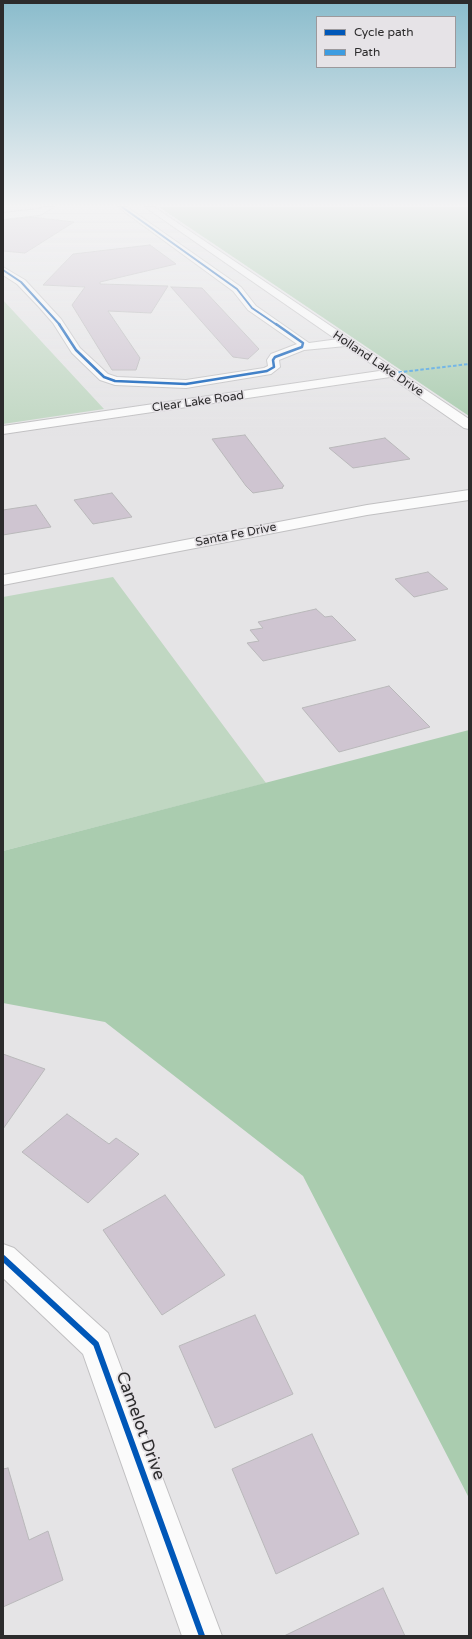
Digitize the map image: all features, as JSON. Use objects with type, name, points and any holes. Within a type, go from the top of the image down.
[{"type":"street","points":[[21,283],[57,321],[76,350],[108,380],[123,382],[186,384],[268,371],[274,367]]},
{"type":"street","points":[[229,283],[237,289],[252,308],[303,343],[302,347]]},
{"type":"street","name":"Holland Lake Drive","points":[[261,283],[469,425]]},
{"type":"street","points":[[302,388],[274,367],[273,360],[275,357],[302,347],[346,342]]},
{"type":"street","name":"Clear Lake Road","points":[[3,430],[302,388],[393,373]]},
{"type":"street","name":"Santa Fe Drive","points":[[3,580],[367,510],[469,495]]},
{"type":"street","name":"Camelot Drive","points":[[3,1258],[96,1344],[202,1636]]},
{"type":"green space","points":[[272,283],[469,283],[469,416]]},
{"type":"green space","points":[[3,300],[104,409],[3,424]]},
{"type":"green space","points":[[113,577],[266,783],[3,851],[3,597]]},
{"type":"green space","points":[[469,730],[469,1498],[303,1176],[105,1022],[3,1003],[3,851]]},
{"type":"building","points":[[44,283],[100,283],[168,286],[151,313],[108,311],[140,358],[136,370],[112,370],[72,305],[85,287],[43,285]]},
{"type":"building","points":[[171,287],[202,288],[259,349],[248,359],[233,357]]},
{"type":"building","points":[[245,435],[284,486],[282,487],[283,488],[253,493],[246,486],[212,439]]},
{"type":"building","points":[[385,438],[410,459],[353,468],[329,448]]},
{"type":"building","points":[[112,493],[132,517],[93,524],[74,500]]},
{"type":"building","points":[[36,505],[51,527],[3,535],[3,510]]},
{"type":"building","points":[[428,572],[448,589],[414,597],[395,579]]},
{"type":"building","points":[[316,609],[325,617],[332,616],[356,640],[263,661],[247,643],[259,641],[250,630],[263,628],[258,622]]},
{"type":"building","points":[[389,686],[430,727],[339,752],[302,708]]},
{"type":"building","points":[[3,1054],[45,1069],[3,1129]]},
{"type":"building","points":[[67,1114],[109,1144],[116,1138],[139,1154],[88,1203],[22,1152]]},
{"type":"building","points":[[165,1195],[225,1275],[162,1315],[103,1230]]},
{"type":"building","points":[[255,1315],[293,1394],[215,1428],[179,1346]]},
{"type":"building","points":[[312,1434],[359,1534],[276,1574],[232,1469]]},
{"type":"building","points":[[8,1468],[29,1540],[48,1531],[63,1580],[3,1607],[3,1469]]},
{"type":"building","points":[[383,1588],[405,1636],[284,1636]]},
{"type":"marked path","points":[[393,373],[469,364]]},
{"type":"cycle path","points":[[22,283],[57,321],[76,350],[104,377],[115,381],[186,384],[267,371],[274,367],[273,360],[275,357],[302,347],[303,343],[252,308],[237,289],[229,283]]},
{"type":"cycle path","points":[[3,1258],[96,1344],[202,1636]]}]
